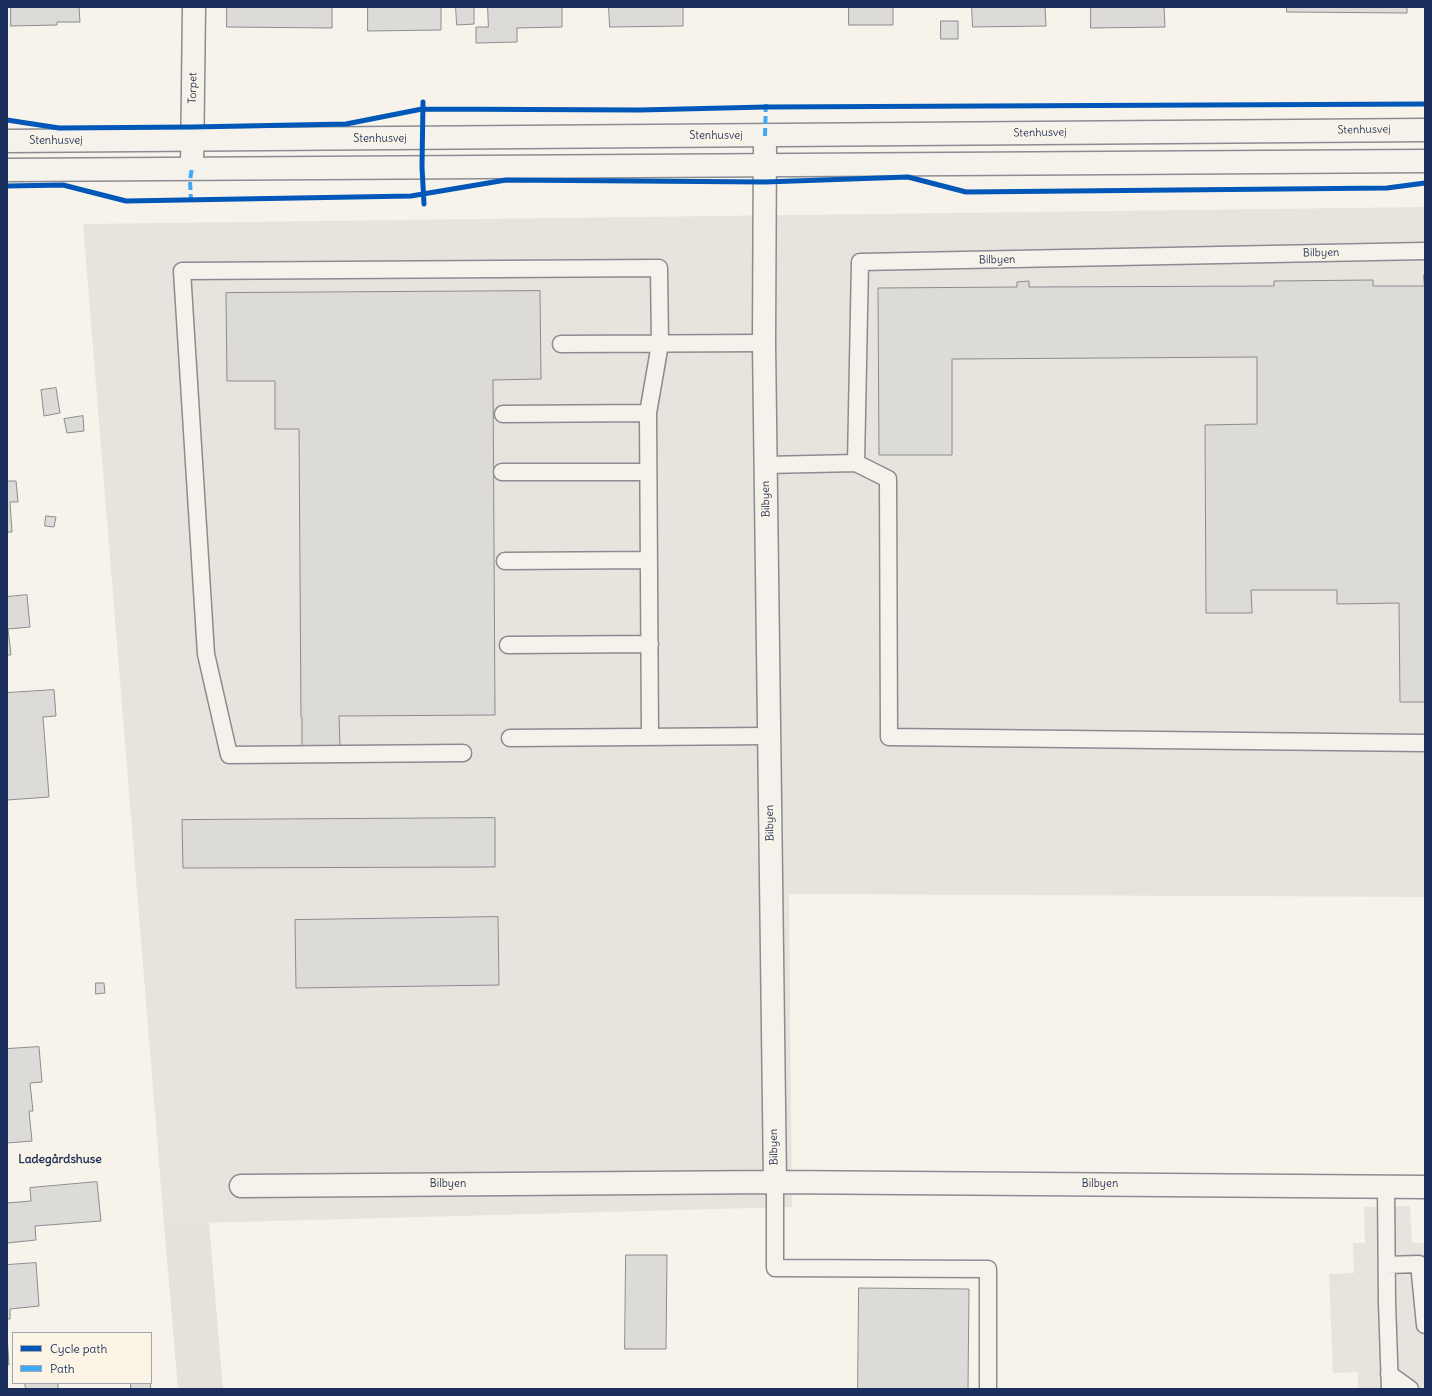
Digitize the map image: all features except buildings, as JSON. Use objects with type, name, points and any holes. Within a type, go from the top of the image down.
[{"type":"street","name":"Torpet","points":[[192,168],[194,7]]},
{"type":"street","name":"Stenhusvej","points":[[7,141],[1425,130]]},
{"type":"street","name":"Bilbyen","points":[[765,136],[764,344],[775,1182]]},
{"type":"street","points":[[7,170],[1425,161]]},
{"type":"street","name":"Bilbyen","points":[[241,1186],[775,1182],[1425,1186]]},
{"type":"lane","points":[[1397,130],[1425,121]]},
{"type":"lane","name":"Bilbyen","points":[[766,465],[856,463],[860,262],[1425,251]]},
{"type":"lane","points":[[463,754],[229,755],[206,654],[182,271],[659,268],[660,344],[648,413],[650,737]]},
{"type":"lane","points":[[561,344],[764,344]]},
{"type":"lane","points":[[503,414],[648,413]]},
{"type":"lane","points":[[856,463],[888,479],[889,737],[1425,743]]},
{"type":"lane","points":[[502,472],[648,472]]},
{"type":"lane","points":[[504,561],[649,560]]},
{"type":"lane","points":[[508,645],[650,644]]},
{"type":"lane","points":[[510,738],[769,736]]},
{"type":"lane","points":[[775,1182],[775,1268],[988,1270],[988,1389]]},
{"type":"lane","points":[[1386,1186],[1387,1303],[1390,1381],[1410,1389]]},
{"type":"lane","points":[[1387,1265],[1422,1265],[1425,1325]]},
{"type":"shaded area","points":[[1425,207],[1425,897],[789,894],[792,1207],[164,1224],[83,224]]},
{"type":"shaded area","points":[[1410,1206],[1412,1243],[1425,1243],[1425,1389],[1358,1389],[1358,1372],[1333,1373],[1329,1274],[1354,1273],[1353,1243],[1365,1243],[1364,1207]]},
{"type":"shaded area","points":[[209,1223],[223,1389],[178,1389],[164,1224]]},
{"type":"marked path","points":[[765,136],[766,100]]},
{"type":"marked path","points":[[191,202],[190,180],[192,168]]},
{"type":"cycle path","points":[[423,102],[422,167],[424,204]]},
{"type":"cycle path","points":[[7,120],[59,128],[192,127],[346,124],[422,109],[640,110],[766,107],[1425,104]]},
{"type":"cycle path","points":[[7,186],[63,185],[126,201],[411,196],[506,180],[765,182],[908,177],[966,192],[1387,188],[1425,183]]},
{"type":"district","name":"Ladegårdshuse","points":[[60,1160]]}]
